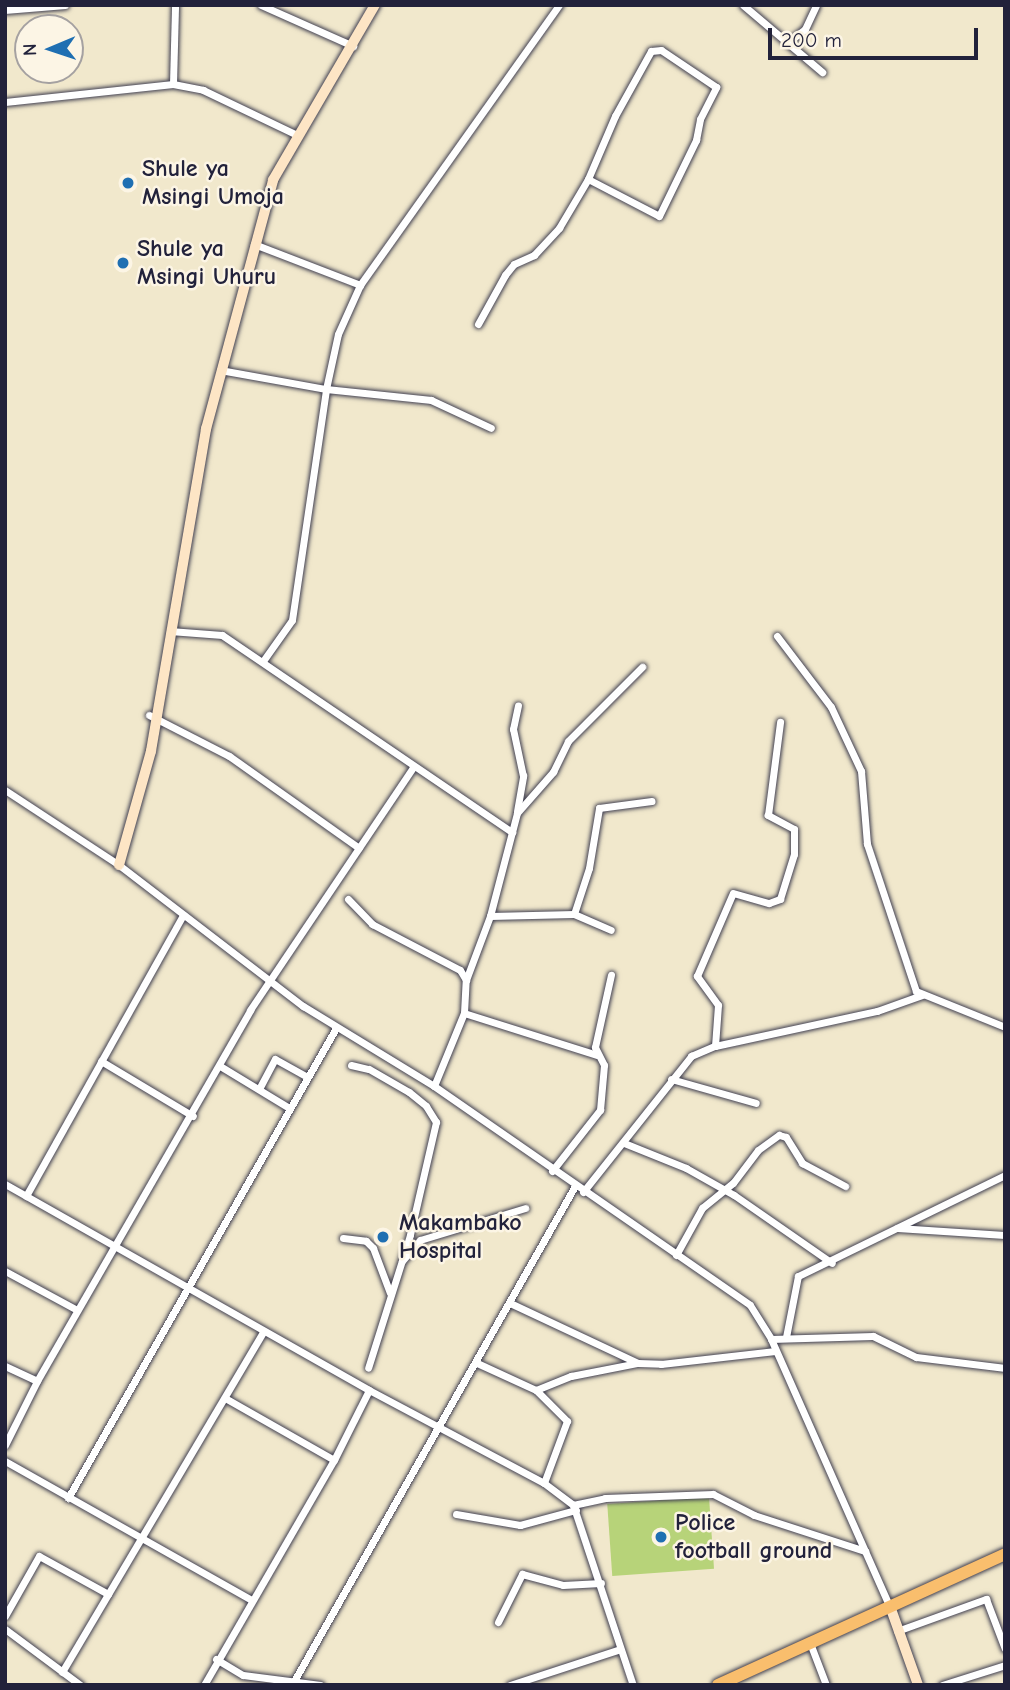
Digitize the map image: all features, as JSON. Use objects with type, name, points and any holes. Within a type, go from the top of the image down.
[{"type":"highway","points":[[718,1685],[891,1609],[1005,1554]]},
{"type":"street","points":[[5,10],[65,5]]},
{"type":"street","points":[[173,84],[175,5]]},
{"type":"street","points":[[261,5],[355,46]]},
{"type":"street","points":[[119,865],[170,631],[220,370],[273,180],[296,135],[355,46],[375,5]]},
{"type":"street","points":[[263,661],[292,620],[326,388],[338,334],[360,285],[559,5]]},
{"type":"street","points":[[743,5],[822,72]]},
{"type":"street","points":[[756,14],[762,5]]},
{"type":"street","points":[[788,42],[805,29],[816,5]]},
{"type":"street","points":[[478,324],[514,264],[534,255],[559,228],[588,179],[615,116],[651,51],[661,50],[716,87],[659,216],[588,179]]},
{"type":"street","points":[[5,102],[173,84],[203,90],[296,135]]},
{"type":"street","points":[[254,244],[360,285]]},
{"type":"street","points":[[220,370],[326,388],[431,400],[491,428]]},
{"type":"street","points":[[170,631],[222,635],[512,832]]},
{"type":"street","points":[[777,636],[808,671],[861,771],[873,868],[902,942],[906,967],[916,991],[1005,1027]]},
{"type":"street","points":[[517,813],[553,772],[568,741],[642,667]]},
{"type":"street","points":[[434,1086],[464,1013],[466,980],[490,916],[517,813],[523,776],[513,729],[518,706]]},
{"type":"street","points":[[152,716],[229,756],[359,848]]},
{"type":"street","points":[[716,1046],[718,1005],[697,976],[733,892],[769,902],[780,899],[794,854],[794,829],[768,815],[780,722]]},
{"type":"street","points":[[77,1310],[117,1247],[270,981],[413,767]]},
{"type":"street","points":[[5,790],[119,865],[336,1028],[434,1086],[552,1171],[750,1305],[771,1339],[865,1550],[891,1609],[918,1685]]},
{"type":"street","points":[[574,914],[589,868],[599,808],[652,802]]},
{"type":"street","points":[[348,899],[372,924],[460,970],[466,980]]},
{"type":"street","points":[[490,916],[574,914],[611,930]]},
{"type":"street","points":[[26,1196],[183,915]]},
{"type":"street","points":[[597,1055],[611,975]]},
{"type":"street","points":[[583,1192],[691,1056],[716,1046],[877,1011],[922,995]]},
{"type":"street","points":[[464,1013],[597,1055],[604,1065],[600,1110],[552,1171]]},
{"type":"street","points":[[68,1498],[336,1028]]},
{"type":"street","points":[[259,1089],[275,1059],[307,1077]]},
{"type":"street","points":[[102,1061],[192,1116]]},
{"type":"street","points":[[351,1065],[369,1069],[409,1092],[426,1106],[436,1122],[425,1180],[368,1368]]},
{"type":"street","points":[[220,1066],[289,1108]]},
{"type":"street","points":[[671,1079],[756,1103]]},
{"type":"street","points":[[676,1255],[702,1208],[724,1190],[758,1150],[783,1135],[802,1163],[845,1186]]},
{"type":"street","points":[[624,1143],[686,1168],[724,1190],[832,1263]]},
{"type":"street","points":[[786,1337],[795,1281],[1005,1175]]},
{"type":"street","points":[[5,1184],[188,1284],[264,1331],[369,1390],[544,1483],[575,1508],[601,1583],[618,1650],[633,1685]]},
{"type":"street","points":[[294,1681],[477,1363],[575,1186]]},
{"type":"street","points":[[399,1264],[420,1240],[525,1208]]},
{"type":"street","points":[[897,1228],[1005,1235]]},
{"type":"street","points":[[342,1238],[366,1241],[373,1248],[391,1293]]},
{"type":"street","points":[[5,1445],[37,1381],[109,1256]]},
{"type":"street","points":[[5,1271],[77,1310]]},
{"type":"street","points":[[510,1303],[638,1363]]},
{"type":"street","points":[[62,1672],[264,1331]]},
{"type":"street","points":[[771,1339],[873,1336],[916,1357],[1005,1368]]},
{"type":"street","points":[[536,1390],[570,1376],[638,1363],[661,1364],[775,1351]]},
{"type":"street","points":[[477,1363],[536,1390],[567,1421],[544,1483]]},
{"type":"street","points":[[5,1366],[37,1381]]},
{"type":"street","points":[[24,1416],[37,1381]]},
{"type":"street","points":[[204,1685],[250,1600],[334,1460],[369,1390]]},
{"type":"street","points":[[225,1398],[334,1460]]},
{"type":"street","points":[[5,1461],[250,1600]]},
{"type":"street","points":[[456,1514],[520,1525],[606,1498],[713,1494],[754,1515],[865,1550]]},
{"type":"street","points":[[5,1616],[40,1556],[108,1594]]},
{"type":"street","points":[[498,1622],[522,1574],[563,1585],[601,1583]]},
{"type":"street","points":[[897,1631],[986,1599],[1005,1649]]},
{"type":"street","points":[[5,1629],[80,1685]]},
{"type":"street","points":[[810,1643],[826,1685]]},
{"type":"street","points":[[510,1685],[618,1650]]},
{"type":"street","points":[[216,1660],[243,1675],[320,1685]]},
{"type":"street","points":[[942,1685],[1005,1665]]},
{"type":"green space","name":"Police football ground","points":[[709,1497],[714,1569],[612,1576],[607,1504]]},
{"type":"place","name":"Shule ya Msingi Umoja","points":[[128,183]]},
{"type":"place","name":"Shule ya Msingi Uhuru","points":[[123,263]]},
{"type":"place","name":"Makambako Hospital","points":[[383,1237]]},
{"type":"place","name":"Police football ground","points":[[661,1537]]}]
